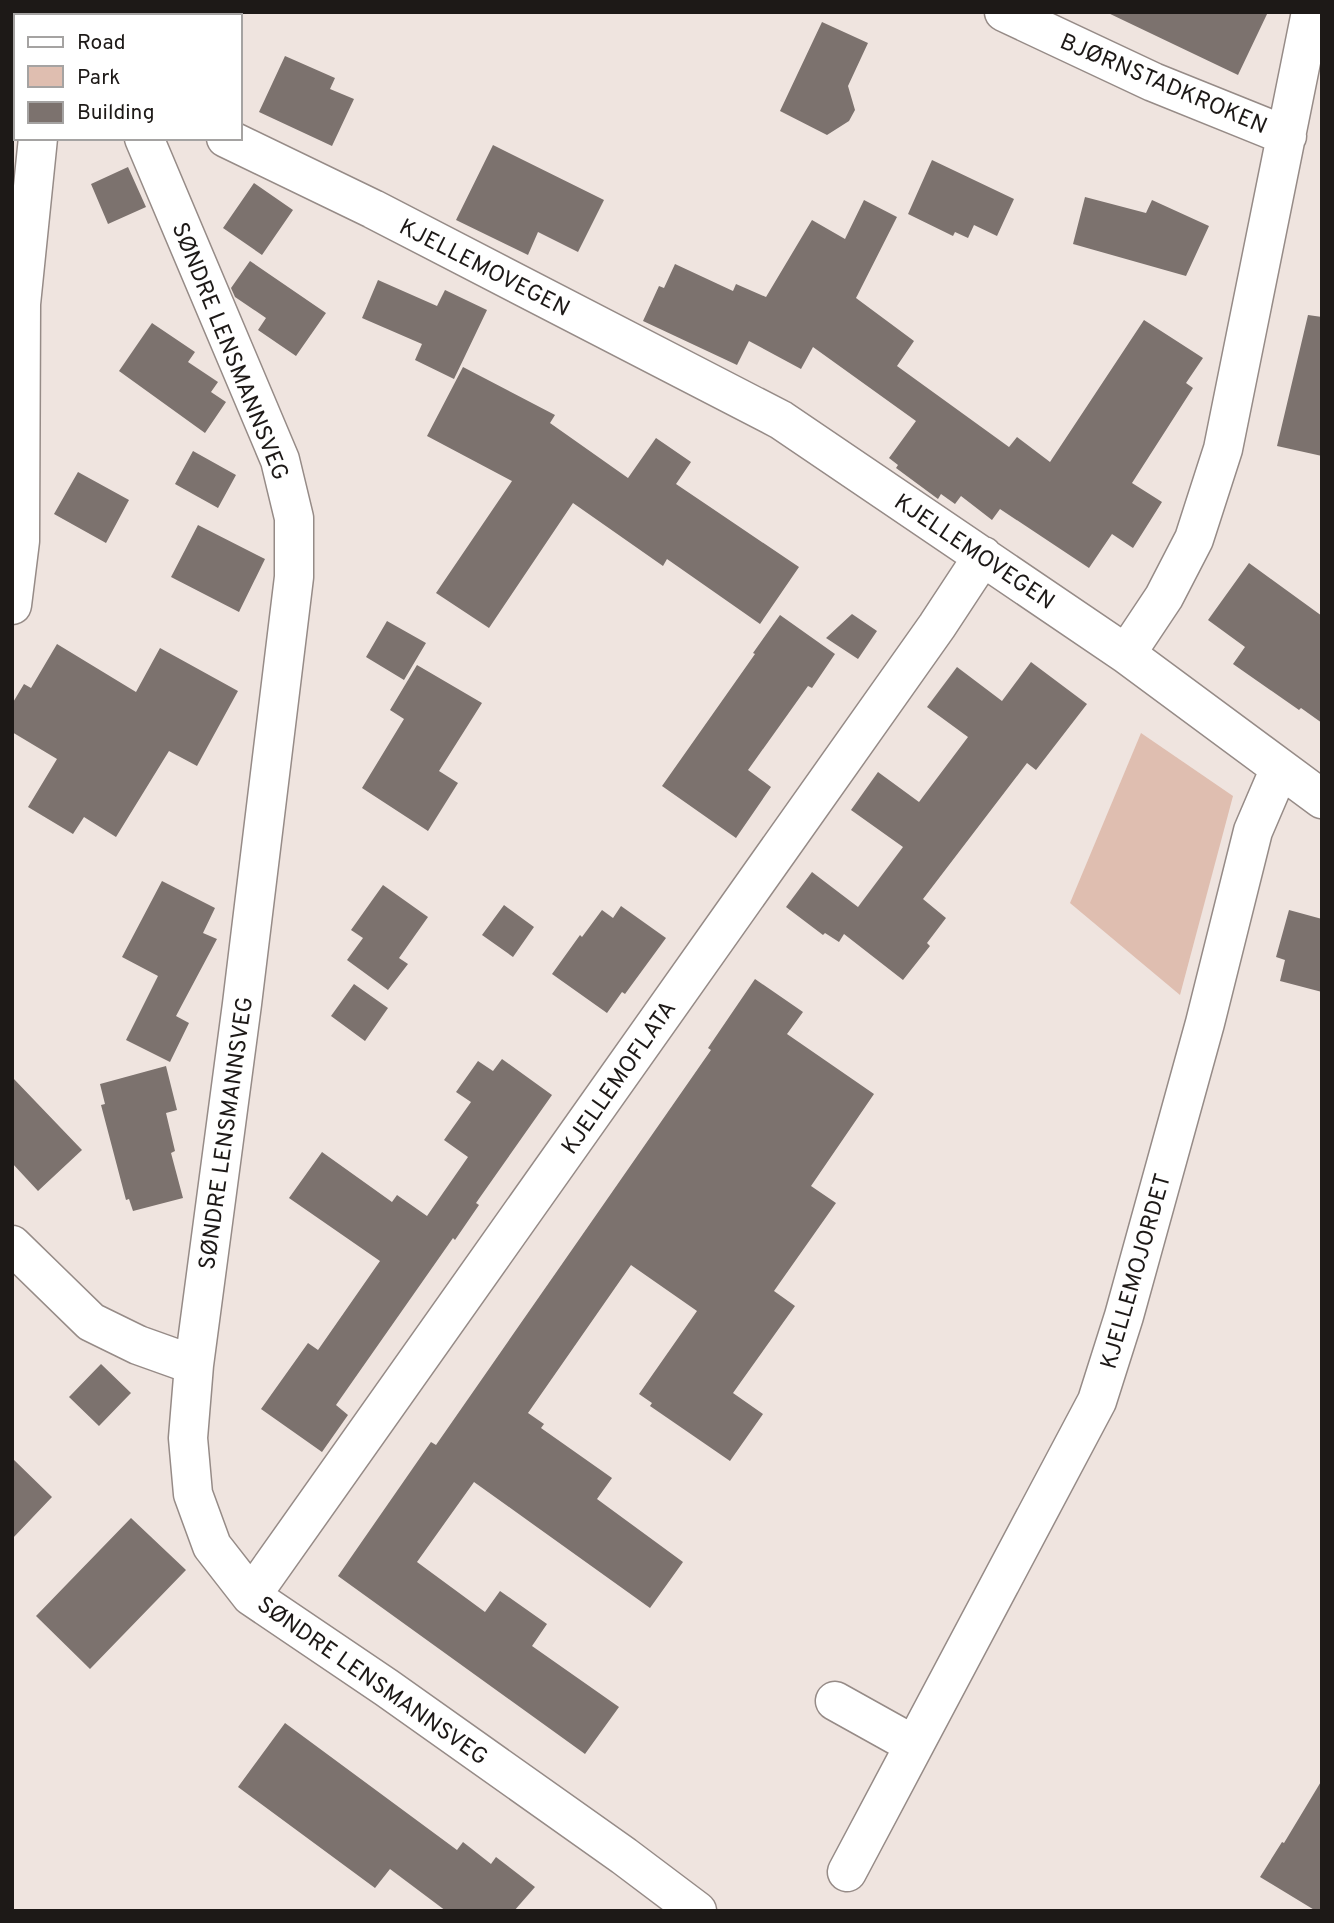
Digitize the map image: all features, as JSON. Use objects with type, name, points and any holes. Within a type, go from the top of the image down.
[{"type":"street","name":"BJØRNSTADKROKEN","points":[[1004,12],[1153,82],[1287,136]]},
{"type":"street","points":[[1311,12],[1219,462],[1194,539],[1164,597],[1126,654],[1322,799]]},
{"type":"street","points":[[12,605],[20,541],[21,304],[38,140]]},
{"type":"street","name":"SØNDRE LENSMANNSVEG","points":[[145,140],[280,460],[293,518],[292,591],[242,1004],[194,1365],[188,1438],[193,1494],[212,1546],[251,1596],[387,1688],[697,1911]]},
{"type":"street","name":"KJELLEMOVEGEN","points":[[230,140],[385,216],[781,420],[1126,654]]},
{"type":"street","name":"KJELLEMOFLATA","points":[[251,1596],[929,637],[983,556]]},
{"type":"street","name":"KJELLEMOJORDET","points":[[847,1872],[1097,1401],[1124,1316],[1253,831],[1280,768]]},
{"type":"street","points":[[12,1245],[92,1322],[138,1345],[194,1365]]},
{"type":"street","points":[[835,1701],[914,1745]]},
{"type":"green space","points":[[1141,733],[1233,796],[1180,995],[1070,903]]},
{"type":"building","points":[[1106,12],[1268,12],[1238,75]]},
{"type":"building","points":[[822,22],[868,43],[848,86],[855,110],[849,121],[827,135],[780,111]]},
{"type":"building","points":[[285,56],[335,78],[330,89],[354,99],[332,146],[259,112]]},
{"type":"building","points":[[493,145],[604,200],[578,252],[538,232],[528,255],[456,220]]},
{"type":"building","points":[[932,160],[1014,199],[997,236],[974,225],[968,238],[955,232],[953,236],[908,214]]},
{"type":"building","points":[[128,167],[146,207],[108,224],[91,184]]},
{"type":"building","points":[[254,183],[293,210],[262,255],[223,228]]},
{"type":"building","points":[[1085,197],[1146,213],[1152,200],[1209,226],[1186,276],[1073,244]]},
{"type":"building","points":[[864,200],[897,217],[856,298],[914,341],[897,366],[1009,447],[1017,437],[1050,462],[1144,320],[1203,358],[1186,383],[1193,388],[1132,483],[1162,502],[1133,548],[1112,534],[1089,568],[1000,509],[992,520],[961,496],[955,504],[941,494],[938,499],[896,468],[898,465],[889,458],[916,421],[813,347],[801,369],[749,341],[737,365],[643,321],[659,286],[664,288],[675,264],[733,291],[736,284],[766,297],[812,220],[845,239]]},
{"type":"building","points":[[250,261],[326,313],[296,356],[258,330],[266,318],[235,297],[231,288]]},
{"type":"building","points":[[378,280],[437,306],[445,290],[487,310],[454,379],[415,360],[422,344],[362,318]]},
{"type":"building","points":[[1308,315],[1322,317],[1322,456],[1277,446]]},
{"type":"building","points":[[152,323],[195,352],[188,362],[218,382],[211,392],[226,402],[205,433],[119,371]]},
{"type":"building","points":[[463,367],[555,415],[550,423],[628,478],[656,438],[691,462],[676,484],[799,567],[760,624],[667,559],[663,566],[573,503],[489,628],[436,593],[512,481],[427,436]]},
{"type":"building","points":[[193,451],[236,475],[218,508],[175,484]]},
{"type":"building","points":[[78,472],[129,500],[106,543],[54,514]]},
{"type":"building","points":[[198,525],[265,559],[239,612],[171,577]]},
{"type":"building","points":[[1249,563],[1322,616],[1322,723],[1233,664],[1245,647],[1208,620]]},
{"type":"building","points":[[852,614],[877,631],[858,659],[826,638]]},
{"type":"building","points":[[780,615],[835,654],[812,688],[808,686],[748,770],[771,787],[736,838],[662,786]]},
{"type":"building","points":[[387,621],[426,643],[404,680],[366,657]]},
{"type":"building","points":[[57,644],[136,692],[160,648],[238,691],[197,766],[169,751],[116,837],[84,817],[73,834],[28,807],[57,759],[12,732],[12,704],[24,684],[31,688]]},
{"type":"building","points":[[1031,662],[1087,704],[1036,770],[1027,763],[923,899],[946,918],[927,943],[930,946],[903,980],[844,934],[839,942],[825,933],[823,935],[786,907],[812,872],[858,907],[903,847],[851,810],[878,772],[919,802],[968,737],[927,707],[957,667],[1002,701]]},
{"type":"building","points":[[417,665],[482,703],[439,771],[458,783],[428,831],[362,788],[404,719],[390,710]]},
{"type":"building","points":[[162,881],[215,908],[203,933],[217,939],[176,1016],[189,1023],[170,1062],[126,1040],[158,976],[122,957]]},
{"type":"building","points":[[383,885],[428,917],[399,958],[408,964],[388,990],[347,960],[363,938],[351,930]]},
{"type":"building","points":[[504,905],[534,927],[513,957],[482,935]]},
{"type":"building","points":[[621,906],[666,938],[625,994],[622,992],[607,1013],[552,974],[602,910],[613,918]]},
{"type":"building","points":[[1289,910],[1322,919],[1322,992],[1280,981],[1285,960],[1276,957]]},
{"type":"building","points":[[755,979],[803,1012],[787,1034],[874,1094],[811,1186],[836,1203],[774,1291],[795,1306],[733,1393],[763,1414],[730,1461],[650,1406],[652,1403],[639,1394],[697,1311],[631,1265],[528,1413],[544,1424],[541,1428],[612,1478],[597,1499],[683,1562],[650,1608],[474,1482],[417,1562],[485,1612],[500,1591],[547,1624],[532,1646],[619,1707],[585,1754],[338,1576],[431,1442],[436,1445],[711,1050],[708,1048]]},
{"type":"building","points":[[354,984],[388,1008],[365,1041],[331,1016]]},
{"type":"building","points":[[502,1059],[552,1095],[476,1203],[479,1205],[455,1240],[453,1238],[336,1405],[348,1415],[322,1452],[261,1409],[308,1343],[318,1350],[380,1261],[289,1198],[322,1152],[392,1202],[397,1195],[427,1216],[468,1157],[444,1140],[471,1102],[456,1092],[478,1061],[493,1071]]},
{"type":"building","points":[[166,1066],[177,1110],[166,1113],[175,1151],[171,1153],[183,1198],[133,1211],[129,1199],[126,1200],[101,1105],[105,1104],[100,1084]]},
{"type":"building","points":[[12,1077],[82,1150],[38,1191],[12,1163]]},
{"type":"building","points":[[101,1364],[131,1393],[99,1426],[69,1397]]},
{"type":"building","points":[[12,1458],[52,1497],[12,1539]]},
{"type":"building","points":[[131,1518],[186,1570],[90,1669],[36,1616]]},
{"type":"building","points":[[285,1723],[457,1850],[463,1842],[491,1864],[496,1857],[535,1887],[514,1911],[446,1911],[390,1869],[375,1888],[238,1787]]},
{"type":"building","points":[[1322,1780],[1322,1911],[1316,1911],[1260,1877]]}]
